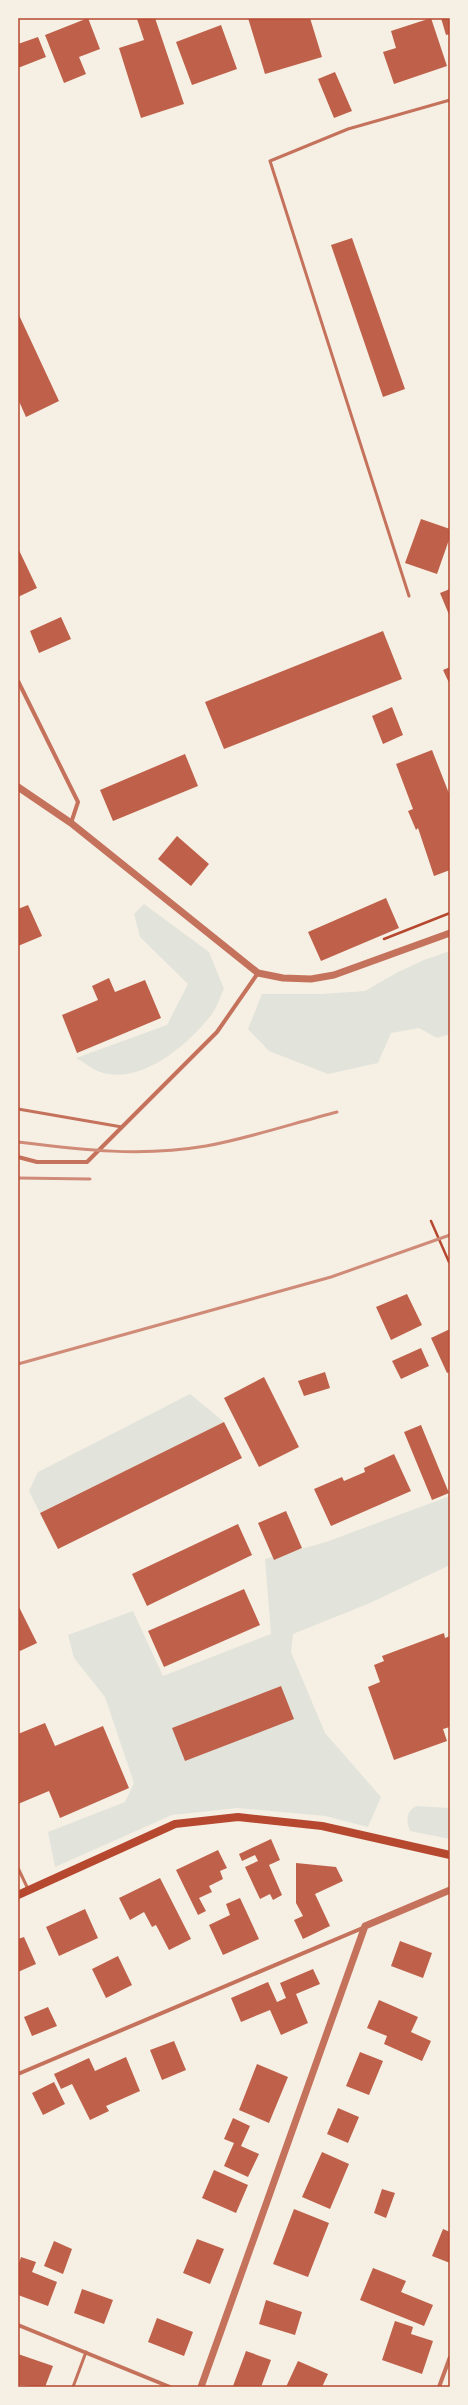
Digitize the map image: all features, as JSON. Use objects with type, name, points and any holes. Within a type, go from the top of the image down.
[{"type":"main road","points":[[18,1895],[175,1824],[238,1817],[322,1826],[450,1855]]},
{"type":"street","points":[[18,681],[78,802],[71,823]]},
{"type":"street","points":[[18,787],[71,823],[258,973],[283,978],[310,979],[334,975],[450,933]]},
{"type":"street","points":[[18,1157],[37,1162],[87,1162],[217,1032],[258,973]]},
{"type":"street","points":[[18,2074],[450,1890]]},
{"type":"street","points":[[201,2387],[365,1926]]},
{"type":"street","points":[[18,2325],[170,2387]]},
{"type":"street","points":[[439,2387],[450,2357]]},
{"type":"lane","points":[[409,596],[270,161],[348,129],[450,100]]},
{"type":"lane","points":[[18,1109],[122,1127]]},
{"type":"lane","points":[[18,1868],[29,1890]]},
{"type":"lane","points":[[73,2387],[86,2352]]},
{"type":"path","points":[[384,939],[450,913]]},
{"type":"path","points":[[430,1222],[449,1262]]},
{"type":"shaded area","points":[[144,904],[209,952],[224,989],[214,1011],[202,1026],[191,1038],[163,1060],[132,1073],[116,1075],[100,1072],[76,1058],[167,1025],[188,984],[140,937],[134,914]]},
{"type":"shaded area","points":[[450,951],[450,1034],[437,1038],[419,1028],[391,1033],[378,1063],[328,1074],[269,1051],[248,1029],[262,994],[321,994],[365,991],[398,972],[424,960]]},
{"type":"shaded area","points":[[190,1394],[224,1422],[40,1513],[29,1491],[38,1472]]},
{"type":"shaded area","points":[[450,1496],[450,1565],[370,1603],[293,1634],[291,1652],[325,1733],[381,1797],[368,1827],[325,1816],[237,1808],[172,1815],[55,1867],[48,1832],[125,1802],[134,1783],[105,1697],[74,1658],[68,1635],[133,1611],[163,1676],[271,1634],[265,1559],[326,1542]]},
{"type":"shaded area","points":[[416,1806],[450,1808],[450,1839],[410,1831],[408,1817],[410,1811]]},
{"type":"building","points":[[88,18],[100,49],[79,57],[86,74],[64,83],[45,35]]},
{"type":"building","points":[[155,18],[184,104],[141,118],[119,48],[144,40],[137,19]]},
{"type":"building","points":[[248,18],[310,18],[322,57],[265,74]]},
{"type":"building","points":[[431,18],[447,66],[394,84],[383,52],[396,48],[391,31]]},
{"type":"building","points":[[441,18],[450,18],[450,34],[446,35]]},
{"type":"building","points":[[221,25],[237,69],[192,85],[176,42]]},
{"type":"building","points":[[38,37],[46,57],[18,68],[18,44]]},
{"type":"building","points":[[335,72],[352,111],[334,118],[318,79]]},
{"type":"building","points":[[352,238],[405,389],[383,397],[331,245]]},
{"type":"building","points":[[18,313],[59,401],[26,417],[18,399]]},
{"type":"building","points":[[421,519],[450,529],[450,537],[437,574],[405,563]]},
{"type":"building","points":[[18,548],[37,588],[18,597]]},
{"type":"building","points":[[450,589],[450,617],[440,593]]},
{"type":"building","points":[[61,617],[71,639],[39,653],[30,631]]},
{"type":"building","points":[[383,631],[402,679],[224,749],[205,702]]},
{"type":"building","points":[[450,667],[450,685],[443,670]]},
{"type":"building","points":[[392,707],[403,735],[383,744],[372,716]]},
{"type":"building","points":[[432,750],[450,796],[450,870],[434,876],[418,828],[416,830],[408,811],[413,809],[396,764]]},
{"type":"building","points":[[185,754],[198,786],[113,821],[100,790]]},
{"type":"building","points":[[177,836],[209,864],[191,886],[158,859]]},
{"type":"building","points":[[386,898],[399,928],[321,961],[308,932]]},
{"type":"building","points":[[28,905],[42,936],[18,946],[18,909]]},
{"type":"building","points":[[109,978],[115,992],[145,980],[161,1018],[77,1053],[62,1015],[98,1000],[92,986]]},
{"type":"building","points":[[407,1294],[422,1325],[391,1340],[376,1307]]},
{"type":"building","points":[[450,1329],[450,1372],[447,1373],[431,1338]]},
{"type":"building","points":[[421,1348],[429,1366],[401,1379],[392,1361]]},
{"type":"building","points":[[325,1372],[330,1388],[304,1396],[298,1381]]},
{"type":"building","points":[[264,1377],[299,1447],[259,1467],[224,1398]]},
{"type":"building","points":[[224,1422],[242,1458],[58,1549],[40,1513]]},
{"type":"building","points":[[421,1425],[449,1493],[432,1500],[404,1432]]},
{"type":"building","points":[[394,1454],[411,1491],[331,1526],[314,1489],[342,1477],[344,1481],[365,1472],[364,1468]]},
{"type":"building","points":[[286,1511],[302,1548],[274,1560],[258,1523]]},
{"type":"building","points":[[238,1524],[252,1555],[147,1606],[132,1574]]},
{"type":"building","points":[[244,1589],[260,1625],[164,1667],[148,1631]]},
{"type":"building","points":[[18,1605],[37,1643],[20,1651],[18,1648]]},
{"type":"building","points":[[444,1633],[445,1638],[450,1636],[450,1727],[443,1729],[447,1741],[394,1760],[368,1687],[380,1682],[374,1665],[384,1661],[382,1656]]},
{"type":"building","points":[[281,1686],[294,1719],[185,1761],[172,1728]]},
{"type":"building","points":[[45,1723],[55,1746],[103,1726],[129,1788],[60,1818],[49,1791],[18,1804],[18,1734]]},
{"type":"building","points":[[271,1839],[280,1860],[269,1865],[282,1895],[273,1900],[270,1894],[260,1899],[245,1867],[258,1861],[255,1855],[242,1861],[239,1854]]},
{"type":"building","points":[[218,1850],[227,1868],[220,1871],[223,1879],[209,1886],[212,1892],[199,1898],[206,1911],[198,1915],[176,1870]]},
{"type":"building","points":[[296,1863],[336,1867],[343,1881],[315,1894],[330,1926],[303,1939],[294,1920],[303,1916],[296,1903]]},
{"type":"building","points":[[160,1878],[191,1939],[169,1950],[156,1925],[152,1927],[144,1912],[130,1920],[119,1898]]},
{"type":"building","points":[[240,1898],[259,1939],[223,1955],[209,1925],[230,1915],[226,1904]]},
{"type":"building","points":[[85,1909],[98,1938],[59,1956],[46,1927]]},
{"type":"building","points":[[24,1937],[36,1964],[18,1972],[18,1939]]},
{"type":"building","points":[[400,1941],[432,1953],[423,1978],[391,1966]]},
{"type":"building","points":[[118,1956],[132,1985],[106,1998],[92,1969]]},
{"type":"building","points":[[313,1969],[320,1984],[296,1994],[308,2023],[281,2035],[270,2010],[241,2022],[231,1998],[268,1982],[277,2002],[286,1998],[280,1983]]},
{"type":"building","points":[[379,2000],[418,2017],[411,2032],[431,2041],[422,2061],[384,2044],[387,2036],[367,2028]]},
{"type":"building","points":[[48,2007],[57,2026],[32,2036],[24,2017]]},
{"type":"building","points":[[174,2041],[186,2070],[162,2080],[150,2050]]},
{"type":"building","points":[[360,2052],[383,2061],[369,2095],[346,2086]]},
{"type":"building","points":[[126,2057],[140,2091],[106,2106],[109,2111],[90,2120],[72,2084],[61,2089],[54,2074],[89,2058],[95,2071]]},
{"type":"building","points":[[257,2064],[288,2077],[269,2123],[239,2110]]},
{"type":"building","points":[[54,2082],[65,2104],[43,2115],[32,2093]]},
{"type":"building","points":[[338,2108],[359,2117],[348,2143],[327,2134]]},
{"type":"building","points":[[233,2118],[250,2126],[241,2146],[259,2154],[248,2177],[224,2166],[234,2143],[224,2139]]},
{"type":"building","points":[[322,2152],[349,2164],[330,2209],[302,2197]]},
{"type":"building","points":[[214,2170],[248,2185],[236,2213],[202,2198]]},
{"type":"building","points":[[382,2189],[395,2193],[386,2218],[374,2213]]},
{"type":"building","points":[[294,2209],[329,2223],[308,2277],[273,2264]]},
{"type":"building","points":[[443,2229],[450,2232],[450,2263],[432,2256]]},
{"type":"building","points":[[197,2239],[224,2249],[210,2284],[183,2273]]},
{"type":"building","points":[[54,2241],[72,2249],[63,2274],[44,2266]]},
{"type":"building","points":[[21,2257],[36,2262],[32,2272],[57,2282],[48,2306],[18,2295],[18,2266]]},
{"type":"building","points":[[373,2268],[406,2281],[401,2292],[433,2305],[424,2326],[360,2300]]},
{"type":"building","points":[[82,2289],[113,2300],[104,2324],[74,2313]]},
{"type":"building","points":[[266,2300],[302,2312],[295,2335],[259,2324]]},
{"type":"building","points":[[157,2318],[193,2332],[184,2356],[148,2342]]},
{"type":"building","points":[[395,2321],[413,2327],[411,2334],[433,2341],[422,2374],[382,2360]]},
{"type":"building","points":[[246,2351],[271,2360],[261,2387],[233,2386]]},
{"type":"building","points":[[18,2354],[53,2366],[45,2387],[18,2385]]},
{"type":"building","points":[[298,2361],[328,2374],[322,2387],[286,2387]]},
{"type":"railway","points":[[18,1142],[89,1150],[135,1152],[182,1149],[239,1139],[337,1112]]},
{"type":"railway","points":[[18,1178],[90,1179]]},
{"type":"railway","points":[[18,1364],[331,1277],[450,1235]]}]
